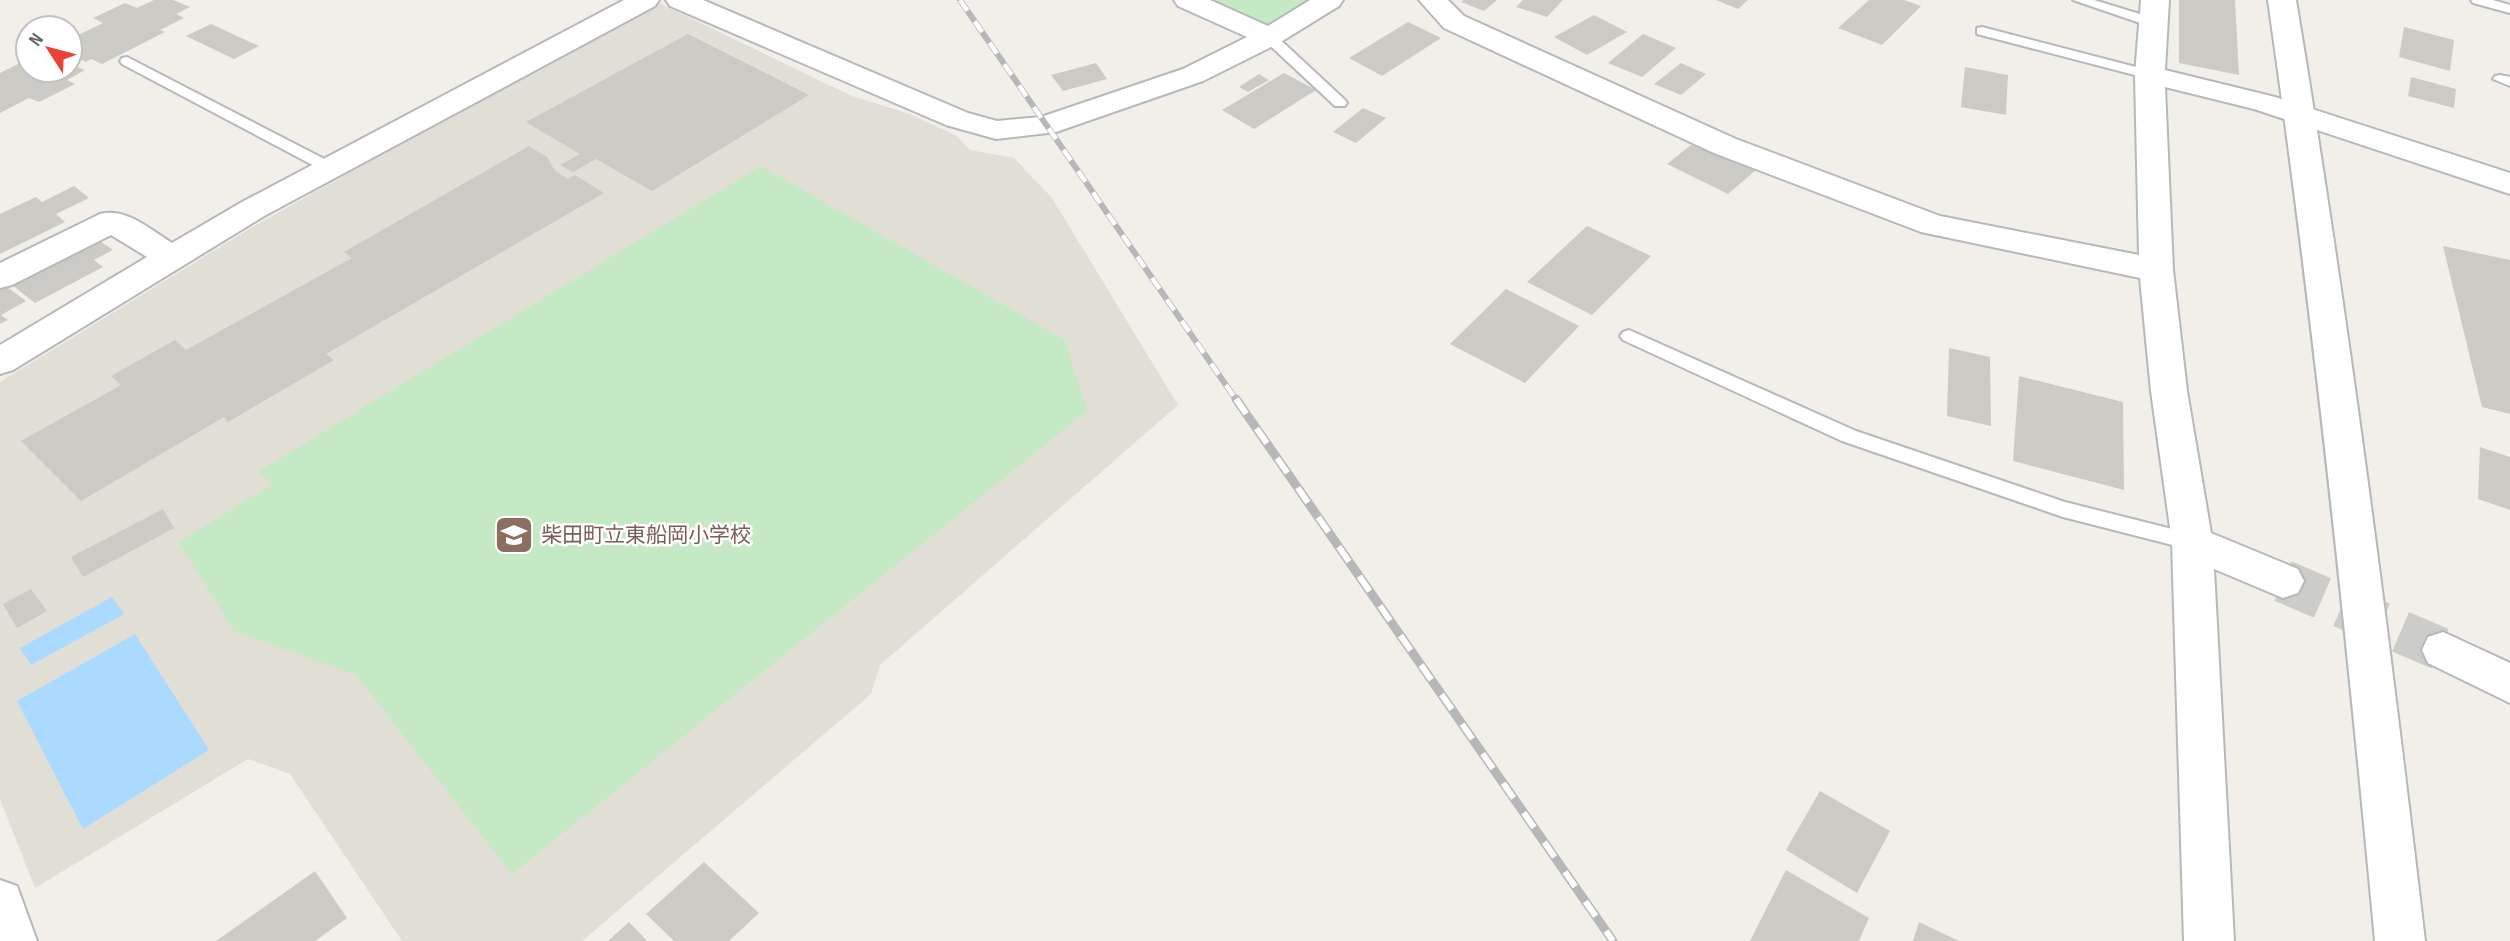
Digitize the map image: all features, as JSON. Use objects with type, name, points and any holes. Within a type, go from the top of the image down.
[{"type":"street","points":[[0,361],[171,257],[330,168],[645,0]]},
{"type":"street","points":[[680,0],[957,119],[996,130],[1045,126],[1193,75],[1269,37],[1329,0]]},
{"type":"street","points":[[1188,0],[1269,37]]},
{"type":"street","points":[[1433,0],[1454,22],[1726,146],[1863,200],[1933,225],[2156,270]]},
{"type":"street","points":[[2281,0],[2307,160],[2365,611],[2400,941]]},
{"type":"street","points":[[2153,11],[2150,75],[2156,270],[2169,391],[2192,542],[2209,941]]},
{"type":"street","points":[[2150,75],[2298,113],[2510,184]]},
{"type":"street","points":[[0,277],[112,221],[171,257]]},
{"type":"street","points":[[2192,542],[2283,581]]},
{"type":"street","points":[[2442,650],[2510,684]]},
{"type":"lane","points":[[2080,0],[2153,11]]},
{"type":"lane","points":[[2478,0],[2510,9]]},
{"type":"lane","points":[[1982,31],[2150,75]]},
{"type":"lane","points":[[1269,37],[1340,103]]},
{"type":"lane","points":[[127,61],[330,168]]},
{"type":"lane","points":[[1629,336],[1849,436],[2063,509],[2192,542]]},
{"type":"shaded area","name":"柴田町立東船岡小学校","points":[[659,3],[852,96],[910,114],[957,136],[970,150],[1014,158],[1052,198],[1178,405],[880,665],[871,694],[582,941],[402,941],[290,774],[248,759],[35,888],[0,799],[0,382],[251,228],[471,104]]},
{"type":"green space","points":[[1202,0],[1312,0],[1263,28]]},
{"type":"green space","points":[[761,166],[1065,340],[1087,411],[512,874],[356,675],[234,631],[179,542],[271,485],[259,471]]},
{"type":"water","points":[[112,597],[124,614],[31,665],[20,648]]},
{"type":"water","points":[[135,634],[209,750],[83,829],[17,701]]},
{"type":"building","points":[[154,0],[173,0],[190,7],[176,14],[184,18],[160,30],[165,32],[102,64],[91,59],[84,61],[84,32],[103,23],[93,18],[125,3],[137,8]]},
{"type":"building","points":[[1497,0],[1484,11],[1461,2]]},
{"type":"building","points":[[1523,0],[1563,0],[1547,17],[1516,7]]},
{"type":"building","points":[[1716,0],[1748,0],[1738,9]]},
{"type":"building","points":[[1869,0],[1904,0],[1921,6],[1882,45],[1838,28]]},
{"type":"building","points":[[2179,0],[2235,0],[2239,75],[2179,63]]},
{"type":"building","points":[[1594,15],[1627,32],[1587,55],[1554,37]]},
{"type":"building","points":[[1408,22],[1441,38],[1382,76],[1349,58]]},
{"type":"building","points":[[211,24],[259,46],[234,59],[186,36]]},
{"type":"building","points":[[2404,27],[2454,40],[2450,71],[2399,57]]},
{"type":"building","points":[[688,34],[809,95],[652,191],[596,159],[573,172],[560,165],[580,154],[526,122]]},
{"type":"building","points":[[1643,34],[1676,48],[1642,77],[1608,63]]},
{"type":"building","points":[[1096,63],[1107,79],[1063,91],[1051,75]]},
{"type":"building","points":[[1681,63],[1706,74],[1681,95],[1654,84]]},
{"type":"building","points":[[14,66],[14,84],[75,84],[39,102],[29,98],[0,113],[0,73]]},
{"type":"building","points":[[1965,67],[2008,75],[2006,115],[1961,107]]},
{"type":"building","points":[[1284,73],[1316,90],[1254,129],[1222,110]]},
{"type":"building","points":[[1259,74],[1269,80],[1248,92],[1239,87]]},
{"type":"building","points":[[2411,77],[2456,89],[2454,108],[2408,96]]},
{"type":"building","points":[[1363,108],[1386,118],[1356,143],[1333,132]]},
{"type":"building","points":[[1696,141],[1756,170],[1728,194],[1667,164]]},
{"type":"building","points":[[529,146],[547,157],[555,171],[568,179],[575,175],[604,193],[326,354],[334,360],[228,422],[224,417],[81,501],[21,441],[121,385],[111,376],[175,340],[186,350],[352,258],[344,252]]},
{"type":"building","points":[[74,186],[89,198],[56,214],[65,222],[0,254],[0,214],[36,197],[42,202]]},
{"type":"building","points":[[1587,226],[1651,256],[1592,315],[1527,282]]},
{"type":"building","points":[[94,237],[113,250],[94,260],[103,267],[35,303],[3,278]]},
{"type":"building","points":[[2443,246],[2510,260],[2510,414],[2482,407]]},
{"type":"building","points":[[0,284],[26,301],[1,315],[8,320],[0,324]]},
{"type":"building","points":[[1506,289],[1579,326],[1525,383],[1450,344]]},
{"type":"building","points":[[1949,348],[1990,357],[1991,426],[1947,416]]},
{"type":"building","points":[[2019,376],[2123,402],[2124,490],[2013,461]]},
{"type":"building","points":[[2480,447],[2510,457],[2510,510],[2478,499]]},
{"type":"building","points":[[163,509],[174,528],[83,577],[71,557]]},
{"type":"building","points":[[31,589],[47,611],[17,628],[3,604]]},
{"type":"building","points":[[1820,791],[1890,831],[1857,893],[1786,850]]},
{"type":"building","points":[[704,862],[759,913],[729,941],[674,941],[646,914]]},
{"type":"building","points":[[1786,870],[1869,918],[1859,941],[1750,941]]},
{"type":"building","points":[[315,871],[347,918],[315,941],[216,941]]},
{"type":"building","points":[[629,922],[647,941],[608,941]]},
{"type":"building","points":[[1919,922],[1959,941],[1913,941]]},
{"type":"tunnel","points":[[2283,581],[2443,650]]},
{"type":"railway","points":[[960,0],[1237,401]]},
{"type":"railway","points":[[1236,399],[1613,941]]},
{"type":"place","name":"柴田町立東船岡小学校","points":[[514,535]]}]
